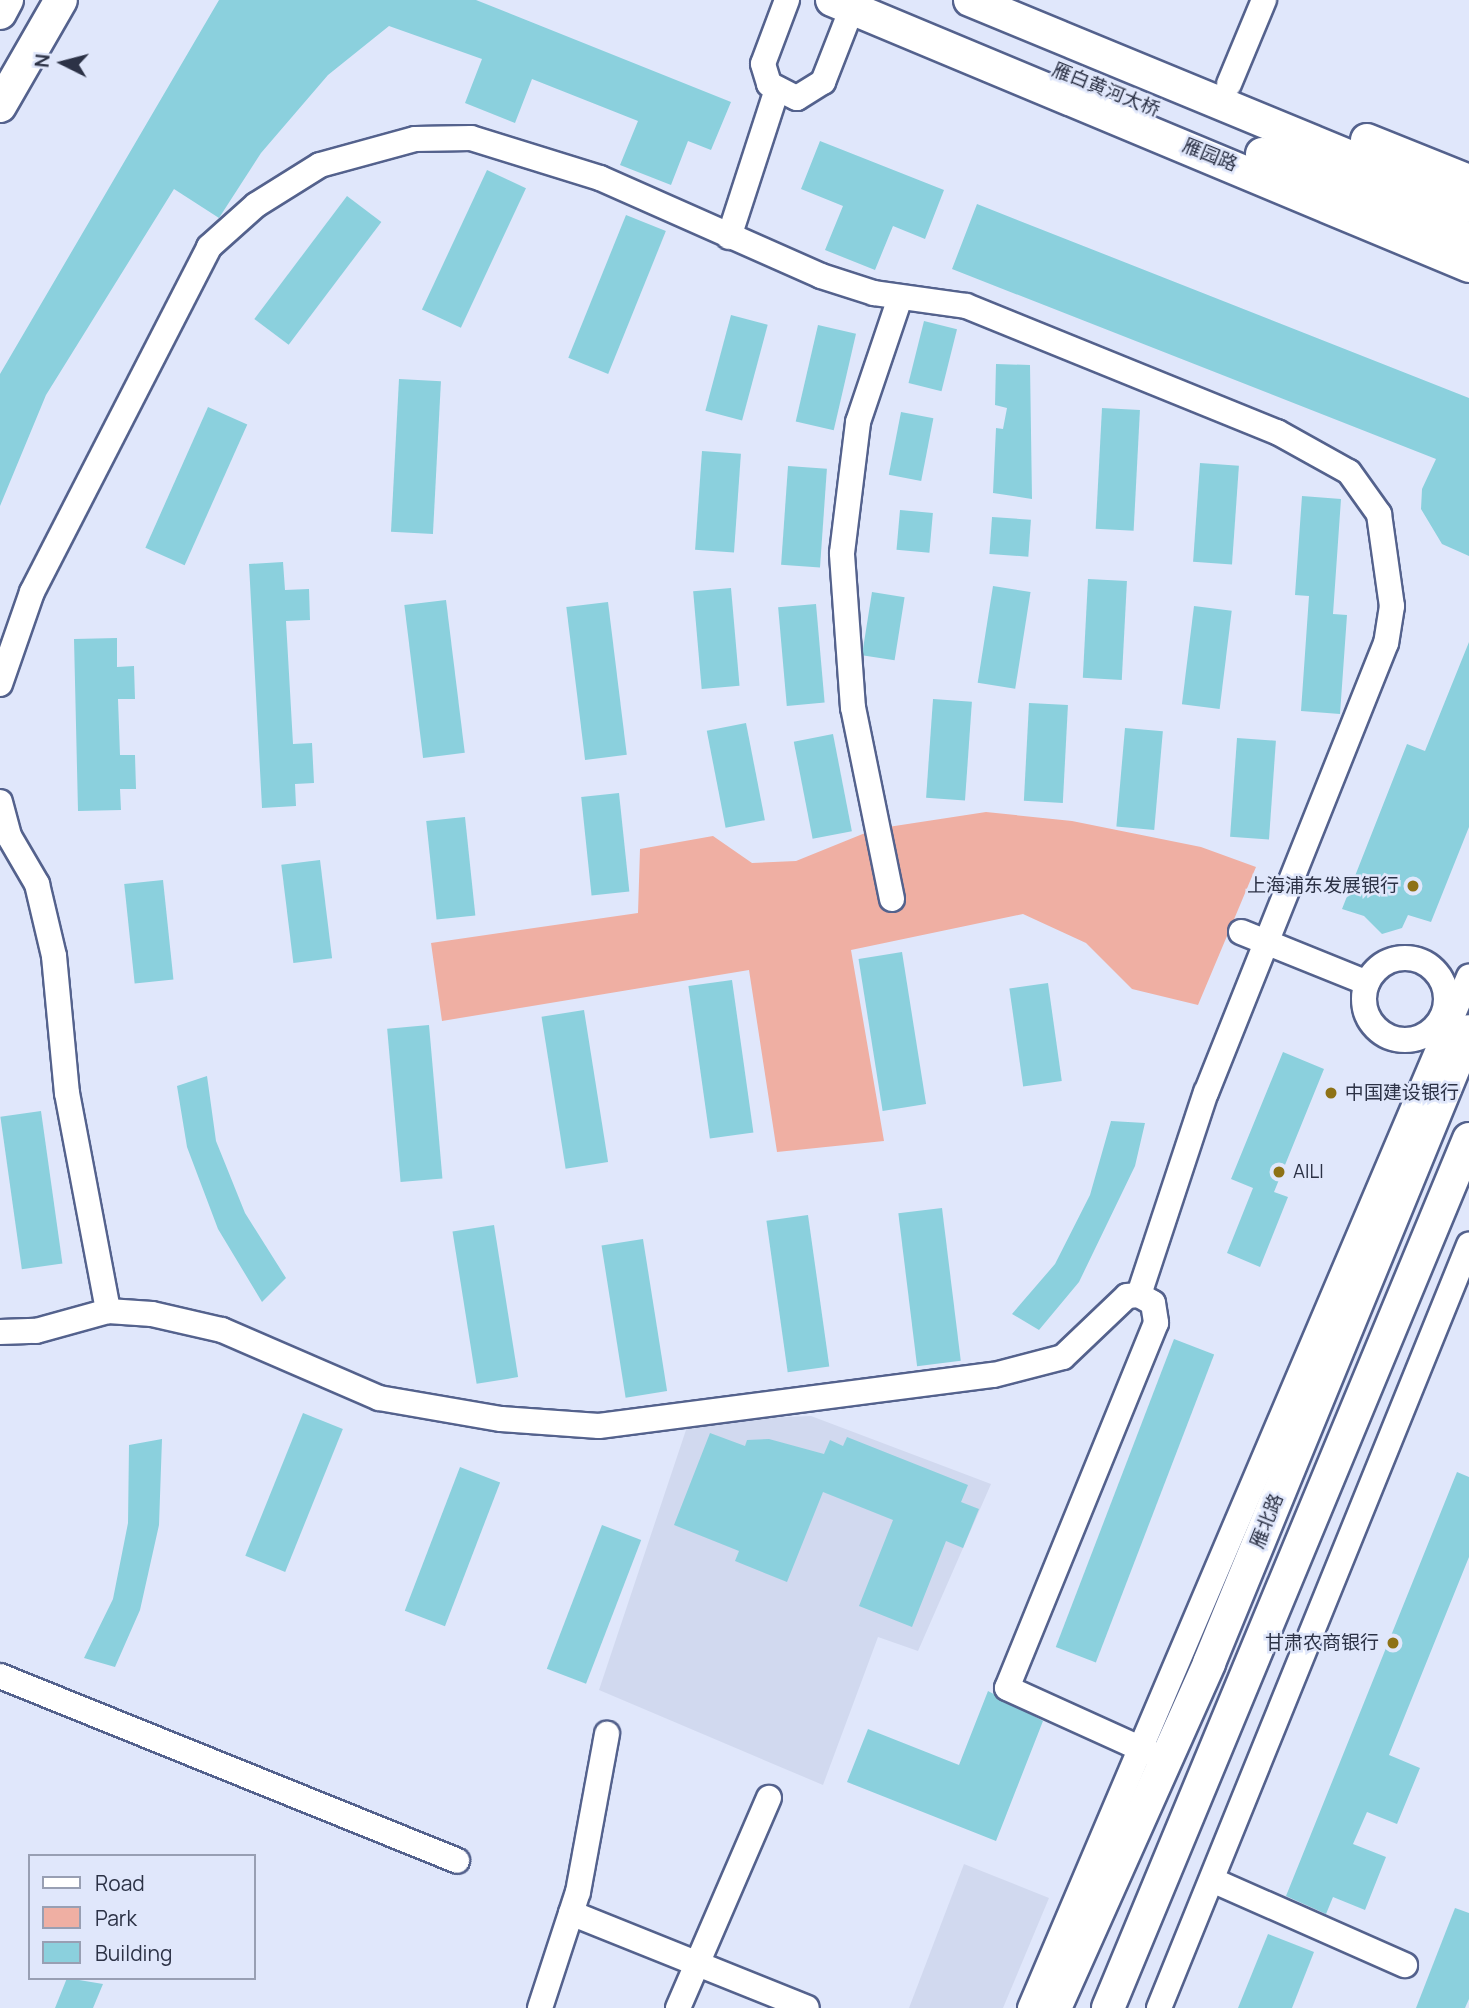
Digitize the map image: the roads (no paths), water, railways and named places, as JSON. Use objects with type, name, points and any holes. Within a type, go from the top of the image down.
[{"type":"main road","points":[[0,13],[7,0]]},
{"type":"main road","points":[[0,106],[61,0]]},
{"type":"main road","name":"雁白黄河大桥","points":[[888,0],[1469,239]]},
{"type":"main road","name":"雁白黄河大桥","points":[[970,0],[1469,206]]},
{"type":"main road","points":[[1023,0],[1469,181]]},
{"type":"main road","name":"雁园路","points":[[842,4],[1469,266]]},
{"type":"main road","name":"雁北路","points":[[1055,2008],[1152,1754],[1458,1024]]},
{"type":"main road","points":[[1108,2008],[1469,1139]]},
{"type":"street","points":[[729,237],[776,92],[763,64],[787,0]]},
{"type":"street","points":[[1229,84],[1264,0]]},
{"type":"street","points":[[776,92],[797,98],[816,91],[842,4]]},
{"type":"street","points":[[0,684],[32,592],[209,247],[256,205],[320,165],[415,139],[471,138],[600,178],[821,276],[900,298],[966,306],[1277,432],[1349,472],[1379,514],[1391,568],[1386,643],[1206,1092],[1139,1295]]},
{"type":"street","points":[[892,899],[853,708],[842,553],[858,422],[900,298]]},
{"type":"street","points":[[0,803],[9,836],[37,884],[54,957],[66,1094],[108,1311]]},
{"type":"street","points":[[1241,932],[1367,983]]},
{"type":"street","points":[[1390,961],[1421,961],[1444,984],[1458,1024],[1420,1038],[1389,1037],[1367,1015],[1367,983],[1390,961]]},
{"type":"street","points":[[1458,1024],[1469,977]]},
{"type":"street","points":[[1159,2008],[1469,1245]]},
{"type":"street","points":[[0,1332],[36,1331],[108,1311],[222,1330],[379,1398],[500,1419],[599,1426],[994,1376],[1063,1357],[1127,1296],[1139,1295],[1153,1303],[1156,1322],[1007,1688],[1152,1754],[1030,2008]]},
{"type":"street","points":[[0,1676],[457,1861]]},
{"type":"street","points":[[540,2008],[571,1913],[607,1734]]},
{"type":"street","points":[[678,2008],[769,1798]]},
{"type":"street","points":[[1212,1881],[1405,1965]]},
{"type":"street","points":[[571,1913],[807,2008]]},
{"type":"place","name":"上海浦东发展银行","points":[[1413,886]]},
{"type":"place","name":"中国建设银行","points":[[1331,1093]]},
{"type":"place","name":"AILI","points":[[1279,1172]]},
{"type":"place","name":"甘肃农商银行","points":[[1393,1643]]}]
